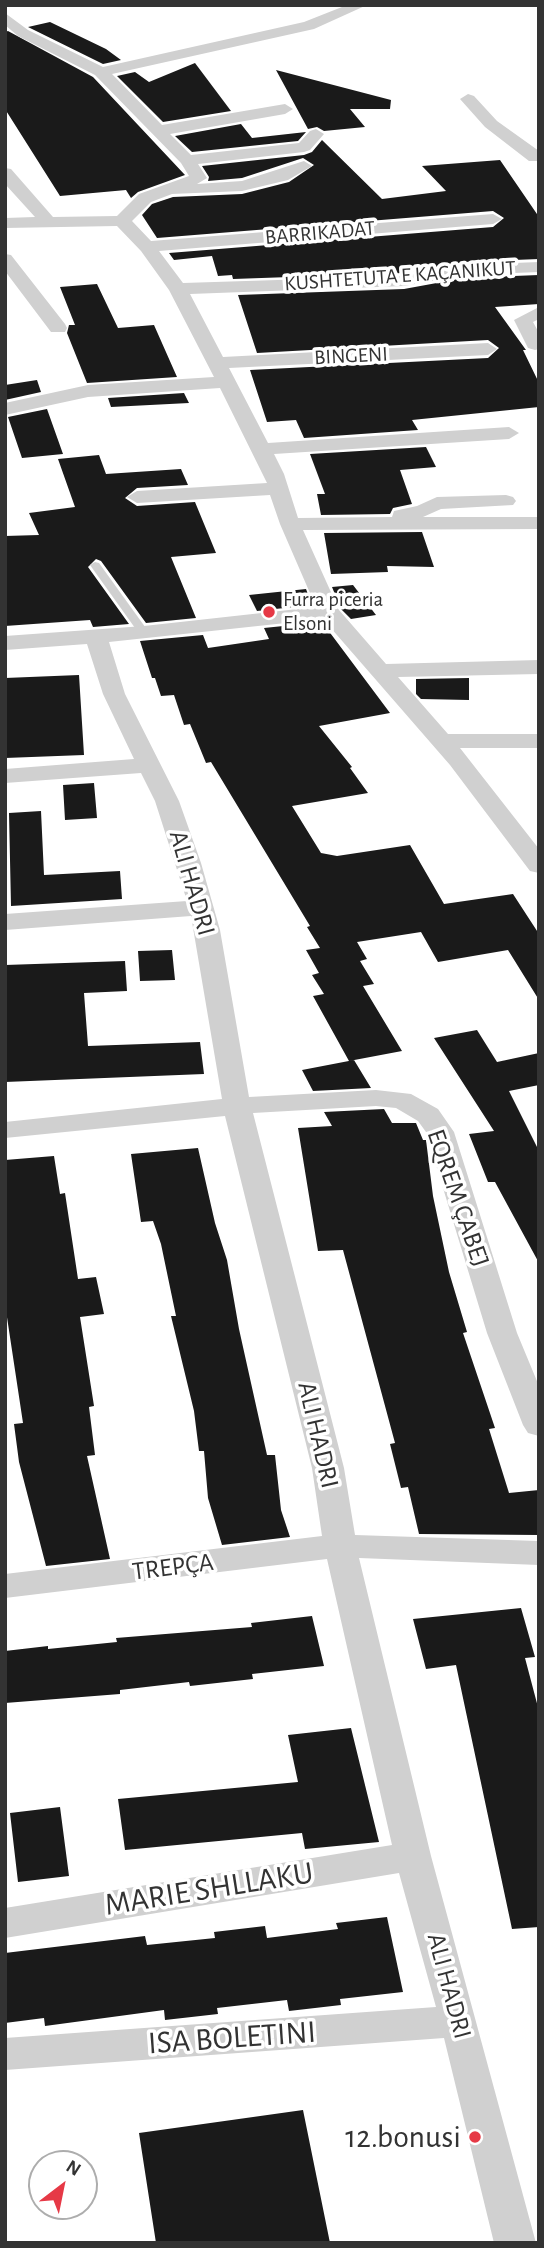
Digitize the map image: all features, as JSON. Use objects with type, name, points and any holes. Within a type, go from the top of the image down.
[{"type":"street","points":[[101,72],[309,26],[360,5]]},
{"type":"street","points":[[5,17],[23,33],[74,56],[101,72],[187,160],[199,178],[145,198],[121,221],[5,223]]},
{"type":"street","points":[[468,99],[482,116],[536,162]]},
{"type":"street","points":[[157,131],[285,109]]},
{"type":"street","points":[[187,160],[304,147],[316,134]]},
{"type":"street","points":[[172,190],[185,192],[242,186],[282,176],[304,166]]},
{"type":"street","points":[[5,173],[48,222]]},
{"type":"street","name":"BARRIKADAT","points":[[146,247],[493,219]]},
{"type":"street","points":[[121,221],[146,247],[178,289],[214,363],[261,449],[290,524],[329,612],[442,741],[539,866]]},
{"type":"street","points":[[5,259],[58,328]]},
{"type":"street","name":"KUSHTETUTA E KAÇANIKUT","points":[[178,289],[404,281],[464,270],[539,267]]},
{"type":"street","points":[[535,344],[523,320],[539,312]]},
{"type":"street","name":"BINGENI","points":[[214,363],[488,349]]},
{"type":"street","points":[[5,409],[100,389],[224,382]]},
{"type":"street","points":[[261,449],[509,433]]},
{"type":"street","points":[[136,497],[278,488]]},
{"type":"street","points":[[354,524],[363,515],[405,515],[437,503],[506,501]]},
{"type":"street","points":[[290,524],[539,523]]},
{"type":"street","points":[[5,643],[144,633],[329,612]]},
{"type":"street","name":"ALI HADRI","points":[[96,637],[114,694],[176,825],[201,908],[231,1058],[237,1106],[328,1468],[340,1546],[413,1856],[459,2021],[515,2243]]},
{"type":"street","points":[[381,671],[443,667],[539,667]]},
{"type":"street","points":[[442,741],[539,741]]},
{"type":"street","points":[[5,776],[149,765]]},
{"type":"street","points":[[5,922],[201,908]]},
{"type":"street","name":"EQREM ÇABEJ","points":[[5,1130],[237,1106],[376,1098],[401,1100],[428,1115],[440,1132],[502,1333],[539,1425]]},
{"type":"street","name":"TREPÇA","points":[[5,1586],[340,1546],[539,1553]]},
{"type":"street","name":"MARIE SHLLAKU","points":[[5,1923],[413,1856]]},
{"type":"street","name":"ISA BOLETINI","points":[[5,2054],[459,2021]]},
{"type":"lane","points":[[95,565],[144,633]]},
{"type":"building","points":[[50,22],[106,49],[121,60],[103,64],[28,27]]},
{"type":"building","points":[[8,31],[93,77],[185,175],[138,192],[131,198],[126,190],[60,196],[5,109],[5,32]]},
{"type":"building","points":[[195,63],[231,111],[163,122],[117,76],[135,72],[149,82]]},
{"type":"building","points":[[276,70],[391,100],[390,109],[350,109],[365,127],[324,131],[317,127],[308,129]]},
{"type":"building","points":[[241,124],[252,138],[306,132],[298,141],[192,152],[175,136]]},
{"type":"building","points":[[322,140],[382,199],[446,191],[422,166],[500,160],[539,217],[539,259],[464,262],[404,273],[233,279],[232,275],[218,276],[212,256],[174,260],[169,253],[493,227],[504,218],[493,211],[157,238],[142,215],[152,204],[173,197],[242,194],[289,182],[314,165],[303,158],[242,178],[208,181],[209,177],[202,166],[304,155],[312,152]]},
{"type":"building","points":[[539,275],[539,304],[495,307],[526,350],[523,350],[539,383],[539,407],[412,420],[418,430],[304,438],[296,420],[267,422],[250,370],[488,358],[499,348],[488,340],[257,353],[238,295],[404,289],[464,278]]},
{"type":"building","points":[[97,284],[118,328],[154,325],[177,377],[87,383],[67,333],[69,325],[75,325],[60,287]]},
{"type":"building","points":[[37,380],[41,392],[5,400],[5,385]]},
{"type":"building","points":[[184,393],[189,403],[111,407],[108,398]]},
{"type":"building","points":[[47,409],[63,454],[22,458],[8,417]]},
{"type":"building","points":[[426,447],[436,467],[400,470],[412,504],[393,508],[390,514],[321,515],[317,494],[325,494],[310,454]]},
{"type":"building","points":[[99,455],[106,474],[181,469],[188,485],[137,488],[125,498],[137,506],[195,502],[216,553],[171,557],[196,618],[146,623],[101,561],[96,559],[88,567],[129,624],[93,627],[90,620],[5,626],[5,536],[39,535],[29,513],[75,507],[58,459]]},
{"type":"building","points":[[422,532],[434,567],[387,566],[388,572],[331,574],[324,533]]},
{"type":"building","points":[[353,585],[376,615],[351,619],[341,609],[332,587]]},
{"type":"building","points":[[306,589],[312,605],[257,611],[249,595]]},
{"type":"building","points":[[322,622],[390,713],[319,726],[352,767],[350,768],[368,793],[292,806],[321,853],[337,856],[410,845],[444,904],[513,894],[539,934],[539,1000],[508,950],[438,962],[421,932],[357,942],[367,959],[360,961],[374,984],[363,986],[402,1051],[349,1061],[313,996],[324,994],[312,975],[319,973],[306,950],[320,948],[307,927],[310,926],[211,762],[206,763],[190,724],[184,725],[174,695],[161,696],[140,641],[203,635],[208,648],[269,639],[264,628]]},
{"type":"building","points":[[79,675],[84,755],[5,758],[5,678]]},
{"type":"building","points":[[469,678],[469,700],[421,699],[416,694],[416,679]]},
{"type":"building","points":[[94,783],[97,818],[65,820],[63,785]]},
{"type":"building","points":[[41,811],[44,875],[120,871],[122,899],[11,906],[9,813]]},
{"type":"building","points":[[172,950],[175,980],[140,981],[138,951]]},
{"type":"building","points":[[125,961],[127,991],[84,993],[88,1046],[200,1042],[204,1074],[5,1082],[5,965]]},
{"type":"building","points":[[477,1030],[497,1062],[539,1053],[539,1085],[509,1091],[539,1151],[539,1263],[495,1182],[488,1182],[469,1134],[494,1131],[434,1038]]},
{"type":"building","points":[[354,1060],[371,1088],[313,1091],[302,1070]]},
{"type":"building","points":[[384,1109],[392,1123],[416,1123],[423,1140],[426,1140],[433,1196],[449,1272],[467,1332],[463,1333],[495,1428],[489,1429],[509,1493],[539,1490],[539,1535],[419,1534],[408,1487],[401,1488],[390,1444],[395,1443],[343,1250],[318,1251],[298,1128],[332,1126],[324,1112]]},
{"type":"building","points":[[198,1148],[215,1223],[227,1260],[239,1329],[267,1455],[275,1455],[281,1510],[290,1537],[222,1545],[208,1498],[204,1451],[199,1451],[194,1411],[171,1316],[176,1316],[161,1244],[153,1221],[141,1222],[131,1154]]},
{"type":"building","points":[[54,1156],[60,1194],[65,1193],[78,1279],[96,1277],[104,1314],[80,1317],[94,1406],[89,1407],[95,1455],[87,1456],[110,1559],[46,1566],[19,1462],[14,1424],[23,1423],[5,1304],[5,1160]]},
{"type":"building","points":[[521,1608],[535,1657],[525,1658],[539,1711],[539,1927],[512,1929],[456,1665],[426,1669],[413,1619]]},
{"type":"building","points":[[312,1616],[324,1666],[252,1674],[253,1679],[190,1686],[189,1682],[120,1690],[120,1694],[5,1703],[5,1651],[117,1642],[116,1638],[252,1627],[251,1623]]},
{"type":"building","points":[[351,1728],[379,1842],[305,1849],[302,1833],[125,1850],[118,1799],[298,1782],[288,1735]]},
{"type":"building","points":[[60,1807],[69,1876],[18,1882],[10,1813]]},
{"type":"building","points":[[387,1917],[403,1992],[340,1999],[341,2005],[289,2011],[287,2000],[217,2008],[218,2014],[165,2020],[164,2010],[45,2026],[44,2018],[5,2023],[5,1953],[145,1936],[147,1945],[215,1938],[214,1932],[265,1926],[267,1938],[338,1929],[336,1923]]},
{"type":"building","points":[[303,2110],[330,2243],[156,2243],[139,2133]]},
{"type":"place","name":"Furra piceria Elsoni","points":[[269,612]]},
{"type":"place","name":"12.bonusi","points":[[475,2137]]}]
